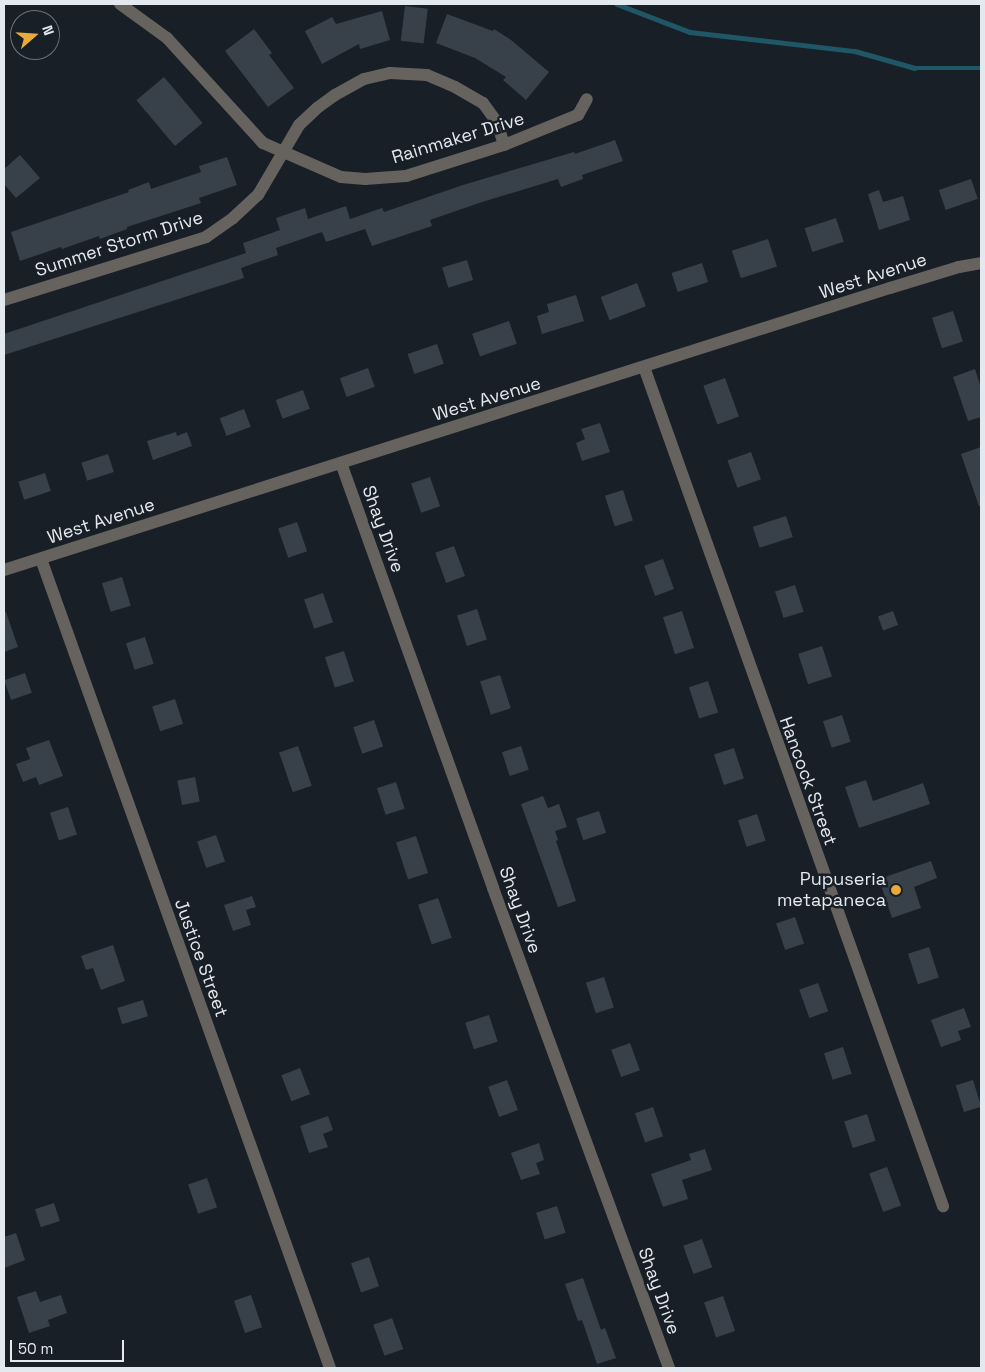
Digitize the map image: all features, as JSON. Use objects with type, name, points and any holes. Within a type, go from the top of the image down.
[{"type":"street","name":"Rainmaker Drive","points":[[120,4],[167,38],[263,144],[341,177],[365,179],[406,176],[504,145],[578,115],[587,98]]},
{"type":"street","name":"Summer Storm Drive","points":[[4,300],[206,237],[233,218],[258,195],[300,125],[317,108],[335,95],[364,79],[390,73],[427,75],[483,103],[497,122],[504,145]]},
{"type":"street","name":"West Avenue","points":[[4,570],[959,267],[981,263]]},
{"type":"street","name":"Hancock Street","points":[[644,367],[943,1206]]},
{"type":"street","name":"Shay Drive","points":[[341,463],[493,888],[669,1368]]},
{"type":"street","name":"Justice Street","points":[[41,559],[330,1368]]},
{"type":"building","points":[[405,6],[428,9],[424,44],[401,41]]},
{"type":"building","points":[[382,11],[390,40],[360,49],[359,44],[322,64],[305,31],[332,17],[336,24]]},
{"type":"building","points":[[447,14],[493,31],[494,29],[511,40],[549,72],[526,100],[503,80],[506,77],[475,58],[436,43]]},
{"type":"building","points":[[254,29],[272,53],[269,55],[294,88],[268,107],[225,51]]},
{"type":"building","points":[[164,77],[203,123],[175,146],[136,100]]},
{"type":"building","points":[[615,140],[623,161],[582,175],[583,179],[561,187],[558,179],[479,203],[430,220],[432,226],[372,246],[365,229],[326,242],[322,232],[276,248],[278,255],[241,268],[244,278],[4,355],[4,334],[246,253],[243,243],[280,230],[276,218],[305,208],[308,219],[346,206],[350,219],[382,208],[384,212],[463,185],[574,152],[575,154]]},
{"type":"building","points":[[20,155],[40,178],[16,198],[4,184],[4,169]]},
{"type":"building","points":[[227,157],[237,185],[199,198],[201,203],[127,227],[127,229],[100,239],[99,236],[20,261],[11,232],[129,192],[128,190],[149,182],[151,189],[201,172],[199,166]]},
{"type":"building","points":[[971,179],[978,199],[946,210],[939,190]]},
{"type":"building","points":[[879,190],[883,202],[903,196],[910,220],[879,230],[868,194]]},
{"type":"building","points":[[836,218],[844,242],[812,252],[805,228]]},
{"type":"building","points":[[768,239],[777,267],[741,278],[732,251]]},
{"type":"building","points":[[467,260],[473,280],[448,288],[442,268]]},
{"type":"building","points":[[702,263],[708,282],[678,292],[672,273]]},
{"type":"building","points":[[637,283],[646,306],[610,320],[601,297]]},
{"type":"building","points":[[576,295],[584,321],[542,334],[537,316],[549,312],[547,304]]},
{"type":"building","points":[[953,311],[963,341],[942,348],[932,318]]},
{"type":"building","points":[[509,321],[517,344],[480,356],[472,334]]},
{"type":"building","points":[[437,344],[444,364],[415,374],[408,354]]},
{"type":"building","points":[[368,368],[375,387],[347,397],[340,378]]},
{"type":"building","points":[[975,369],[981,388],[981,417],[968,421],[953,377]]},
{"type":"building","points":[[725,378],[739,417],[717,424],[703,386]]},
{"type":"building","points":[[303,390],[310,409],[283,419],[276,400]]},
{"type":"building","points":[[244,409],[251,427],[227,436],[220,418]]},
{"type":"building","points":[[600,423],[610,452],[582,461],[576,443],[585,439],[581,429]]},
{"type":"building","points":[[176,432],[177,436],[187,432],[192,446],[153,460],[147,441]]},
{"type":"building","points":[[981,447],[981,506],[979,506],[961,454]]},
{"type":"building","points":[[751,452],[761,479],[737,488],[728,461]]},
{"type":"building","points":[[108,454],[114,472],[87,481],[81,463]]},
{"type":"building","points":[[45,473],[51,491],[24,500],[18,482]]},
{"type":"building","points":[[430,477],[440,506],[421,513],[411,484]]},
{"type":"building","points":[[623,490],[633,520],[615,526],[605,496]]},
{"type":"building","points":[[786,516],[793,537],[760,548],[753,527]]},
{"type":"building","points":[[297,522],[307,551],[288,558],[278,529]]},
{"type":"building","points":[[454,546],[465,576],[446,583],[435,553]]},
{"type":"building","points":[[663,559],[674,589],[655,596],[644,566]]},
{"type":"building","points":[[122,577],[131,606],[111,612],[102,583]]},
{"type":"building","points":[[795,585],[804,612],[784,618],[775,591]]},
{"type":"building","points":[[323,593],[333,622],[314,629],[304,600]]},
{"type":"building","points":[[477,609],[487,639],[467,646],[457,615]]},
{"type":"building","points":[[682,611],[694,648],[675,654],[663,617]]},
{"type":"building","points":[[893,611],[898,625],[883,631],[878,616]]},
{"type":"building","points":[[4,612],[6,612],[18,647],[4,652]]},
{"type":"building","points":[[145,637],[154,664],[135,670],[126,643]]},
{"type":"building","points":[[822,646],[832,676],[808,684],[798,654]]},
{"type":"building","points":[[344,651],[354,681],[335,688],[325,657]]},
{"type":"building","points":[[25,673],[32,693],[11,700],[4,680]]},
{"type":"building","points":[[500,675],[511,708],[491,715],[480,681]]},
{"type":"building","points":[[708,681],[718,712],[699,719],[689,687]]},
{"type":"building","points":[[175,699],[183,724],[160,731],[152,706]]},
{"type":"building","points":[[842,715],[851,742],[832,748],[823,721]]},
{"type":"building","points":[[374,720],[383,746],[362,754],[353,727]]},
{"type":"building","points":[[49,740],[63,776],[39,785],[36,777],[23,782],[16,764],[30,759],[26,748]]},
{"type":"building","points":[[298,746],[312,786],[293,792],[279,753]]},
{"type":"building","points":[[521,746],[529,770],[510,776],[502,752]]},
{"type":"building","points":[[734,748],[744,778],[724,785],[714,754]]},
{"type":"building","points":[[195,777],[200,802],[182,805],[177,780]]},
{"type":"building","points":[[866,780],[873,801],[923,783],[930,804],[859,828],[845,787]]},
{"type":"building","points":[[396,782],[405,809],[386,815],[377,788]]},
{"type":"building","points":[[543,796],[548,808],[559,804],[567,827],[555,831],[558,840],[556,841],[576,901],[558,907],[521,804]]},
{"type":"building","points":[[68,807],[77,835],[59,840],[50,813]]},
{"type":"building","points":[[599,811],[606,833],[583,840],[576,818]]},
{"type":"building","points":[[757,814],[766,841],[747,847],[738,820]]},
{"type":"building","points":[[216,835],[225,861],[206,868],[197,842]]},
{"type":"building","points":[[416,836],[428,873],[408,880],[396,842]]},
{"type":"building","name":"Pupuseria metapaneca","points":[[931,861],[937,878],[914,887],[921,908],[892,918],[879,879]]},
{"type":"building","points":[[252,896],[256,907],[246,910],[251,925],[233,931],[224,905]]},
{"type":"building","points":[[438,898],[452,938],[432,945],[418,905]]},
{"type":"building","points":[[795,917],[804,943],[785,950],[776,924]]},
{"type":"building","points":[[113,945],[125,981],[101,990],[93,968],[86,970],[81,956]]},
{"type":"building","points":[[929,947],[939,977],[918,984],[908,954]]},
{"type":"building","points":[[604,977],[614,1007],[596,1013],[586,983]]},
{"type":"building","points":[[818,983],[828,1011],[809,1018],[799,990]]},
{"type":"building","points":[[143,1000],[148,1016],[122,1024],[117,1008]]},
{"type":"building","points":[[964,1008],[971,1027],[958,1031],[961,1040],[941,1047],[931,1020]]},
{"type":"building","points":[[489,1015],[498,1042],[474,1049],[465,1023]]},
{"type":"building","points":[[630,1043],[640,1070],[621,1077],[611,1050]]},
{"type":"building","points":[[843,1047],[852,1074],[833,1080],[824,1053]]},
{"type":"building","points":[[300,1068],[310,1094],[291,1101],[281,1075]]},
{"type":"building","points":[[507,1080],[518,1110],[499,1117],[488,1087]]},
{"type":"building","points":[[973,1080],[981,1107],[964,1112],[956,1085]]},
{"type":"building","points":[[653,1107],[663,1136],[645,1142],[635,1113]]},
{"type":"building","points":[[867,1114],[876,1141],[853,1148],[844,1121]]},
{"type":"building","points":[[328,1116],[333,1130],[323,1134],[328,1147],[309,1153],[300,1126]]},
{"type":"building","points":[[539,1143],[544,1160],[536,1163],[540,1174],[521,1180],[511,1153]]},
{"type":"building","points":[[705,1149],[712,1170],[682,1180],[688,1199],[663,1207],[651,1174],[691,1160],[689,1154]]},
{"type":"building","points":[[887,1167],[901,1206],[883,1212],[869,1173]]},
{"type":"building","points":[[207,1178],[217,1207],[198,1214],[188,1185]]},
{"type":"building","points":[[54,1203],[60,1221],[41,1227],[35,1209]]},
{"type":"building","points":[[557,1206],[566,1233],[545,1239],[536,1213]]},
{"type":"building","points":[[16,1233],[25,1260],[4,1268],[4,1237]]},
{"type":"building","points":[[702,1239],[712,1267],[693,1274],[683,1246]]},
{"type":"building","points":[[369,1257],[379,1286],[361,1292],[351,1263]]},
{"type":"building","points":[[583,1278],[601,1330],[605,1328],[616,1358],[597,1364],[582,1320],[578,1321],[565,1284]]},
{"type":"building","points":[[36,1291],[40,1302],[61,1295],[67,1313],[48,1320],[50,1326],[29,1333],[17,1297]]},
{"type":"building","points":[[251,1295],[262,1327],[245,1333],[234,1301]]},
{"type":"building","points":[[723,1296],[735,1331],[716,1337],[704,1303]]},
{"type":"building","points":[[392,1318],[403,1349],[384,1356],[373,1325]]},
{"type":"waterway","points":[[617,4],[690,32],[855,51],[915,68],[981,68]]},
{"type":"place","name":"Pupuseria metapaneca","points":[[896,890]]}]
